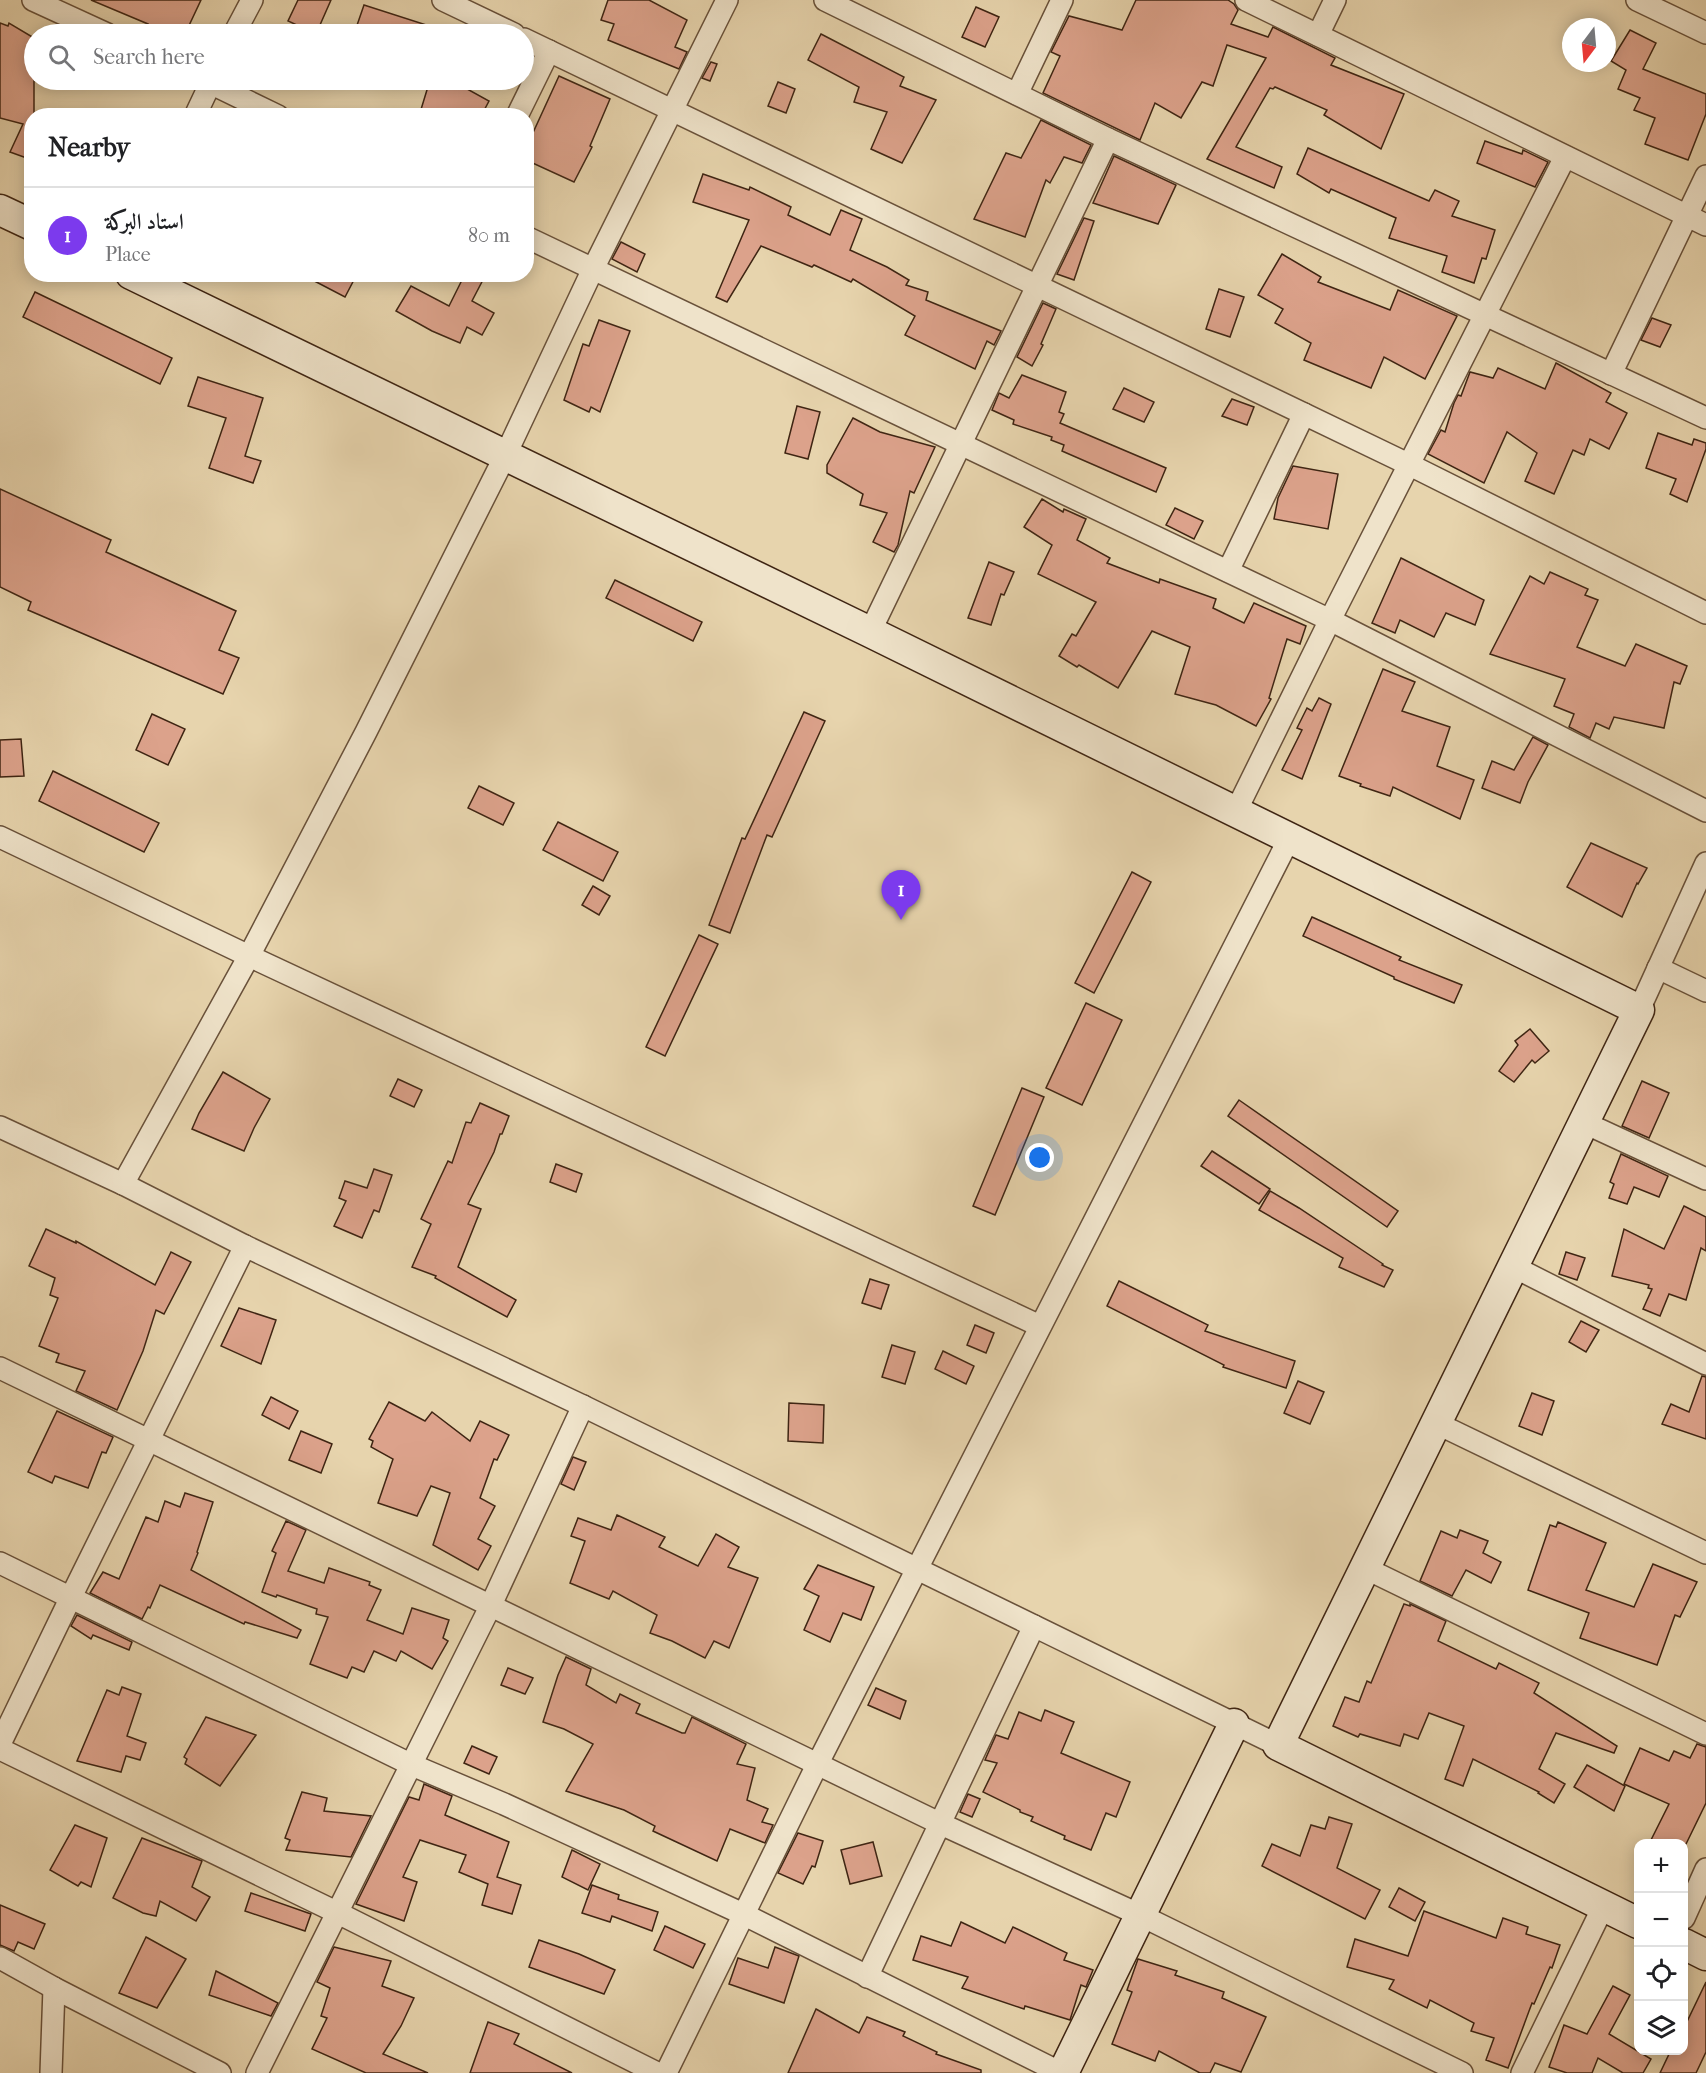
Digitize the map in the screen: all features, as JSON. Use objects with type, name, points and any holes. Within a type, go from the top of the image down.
[{"type":"street","points":[[33,0],[85,24]]},
{"type":"street","points":[[239,24],[252,0]]},
{"type":"street","points":[[443,0],[493,24]]},
{"type":"street","points":[[123,1184],[249,956],[506,454],[593,269],[727,0]]},
{"type":"street","points":[[825,0],[1108,139],[1706,418]]},
{"type":"street","points":[[1017,94],[1062,0]]},
{"type":"street","points":[[1246,0],[1697,220]]},
{"type":"street","points":[[1318,35],[1335,0]]},
{"type":"street","points":[[1637,0],[1706,33]]},
{"type":"street","points":[[534,44],[1410,465],[1706,613]]},
{"type":"street","points":[[534,82],[549,51]]},
{"type":"street","points":[[198,108],[204,90]]},
{"type":"street","points":[[227,90],[262,108]]},
{"type":"street","points":[[522,108],[530,90]]},
{"type":"street","points":[[870,632],[1108,139]]},
{"type":"street","points":[[1236,811],[1330,620],[1565,157]]},
{"type":"street","points":[[1611,374],[1697,220],[1706,176]]},
{"type":"street","points":[[0,210],[24,221]]},
{"type":"street","points":[[534,241],[1330,620],[1706,811]]},
{"type":"street","points":[[148,282],[506,454],[1639,1010]]},
{"type":"street","points":[[1228,571],[1304,414]]},
{"type":"street","points":[[0,837],[1040,1326]]},
{"type":"street","points":[[666,2073],[817,1765],[1290,837]]},
{"type":"street","points":[[1278,1745],[1585,1123],[1706,863]]},
{"type":"street","points":[[1658,968],[1706,991]]},
{"type":"street","points":[[1585,1123],[1706,1179]]},
{"type":"street","points":[[0,1126],[918,1568],[1634,1921]]},
{"type":"street","points":[[0,1744],[70,1596],[150,1440],[245,1245]]},
{"type":"street","points":[[1514,1267],[1706,1364]]},
{"type":"street","points":[[0,1368],[817,1765],[1140,1915],[1462,2073]]},
{"type":"street","points":[[257,2073],[490,1607],[583,1406]]},
{"type":"street","points":[[1436,1423],[1706,1553]]},
{"type":"street","points":[[0,1563],[412,1766],[504,1804],[743,1914],[1062,2073],[1234,1724]]},
{"type":"street","points":[[1365,1568],[1706,1734]]},
{"type":"street","points":[[867,1977],[1034,1626]]},
{"type":"street","points":[[0,1749],[336,1912],[657,2073]]},
{"type":"street","points":[[1688,1907],[1706,1869]]},
{"type":"street","points":[[1522,2073],[1603,1907]]},
{"type":"street","points":[[1688,1946],[1706,1955]]},
{"type":"street","points":[[0,1958],[220,2073]]},
{"type":"street","points":[[51,2073],[54,1988]]},
{"type":"building","points":[[91,0],[201,0],[190,24],[148,24]]},
{"type":"building","points":[[298,0],[331,0],[320,24],[294,24],[288,21]]},
{"type":"building","points":[[608,0],[649,0],[687,20],[675,47],[687,52],[679,69],[608,40],[614,24],[601,20]]},
{"type":"building","points":[[1136,0],[1228,0],[1238,10],[1231,24],[1268,37],[1273,27],[1335,58],[1331,65],[1404,94],[1381,149],[1324,115],[1327,110],[1275,87],[1270,88],[1236,147],[1282,167],[1274,188],[1207,159],[1266,58],[1227,45],[1213,86],[1202,82],[1181,118],[1155,103],[1140,140],[1043,93],[1060,56],[1051,52],[1069,16],[1122,30]]},
{"type":"building","points":[[364,5],[423,24],[357,24]]},
{"type":"building","points":[[976,7],[999,17],[985,47],[962,37]]},
{"type":"building","points":[[0,23],[8,26],[9,23],[24,32],[24,90],[34,90],[34,108],[24,108],[24,157],[10,152],[23,124],[0,118]]},
{"type":"building","points":[[1630,30],[1656,43],[1643,69],[1706,94],[1706,114],[1688,160],[1645,144],[1655,118],[1634,110],[1640,98],[1618,89],[1626,70],[1616,64],[1616,53]]},
{"type":"building","points":[[821,34],[904,77],[900,86],[936,100],[902,163],[871,149],[887,112],[854,102],[859,87],[808,60]]},
{"type":"building","points":[[711,62],[717,64],[710,81],[702,78]]},
{"type":"building","points":[[559,76],[610,99],[590,146],[592,147],[574,182],[534,164],[534,131]]},
{"type":"building","points":[[778,82],[795,89],[786,113],[768,106]]},
{"type":"building","points":[[427,90],[469,90],[489,101],[485,108],[421,108]]},
{"type":"building","points":[[1041,120],[1091,145],[1082,163],[1064,157],[1050,183],[1046,180],[1025,237],[974,219],[1006,153],[1021,158]]},
{"type":"building","points":[[1485,141],[1522,154],[1523,150],[1548,162],[1535,187],[1477,163]]},
{"type":"building","points":[[1308,148],[1429,201],[1435,190],[1459,201],[1452,216],[1495,230],[1486,259],[1482,258],[1474,283],[1442,272],[1447,256],[1389,238],[1396,218],[1331,189],[1329,193],[1297,174]]},
{"type":"building","points":[[1114,156],[1176,185],[1158,224],[1093,203]]},
{"type":"building","points":[[703,174],[749,190],[750,187],[791,207],[788,215],[830,235],[841,210],[862,219],[850,250],[909,280],[906,285],[928,292],[926,300],[1001,331],[994,345],[987,341],[975,369],[905,335],[915,316],[853,279],[851,282],[814,265],[812,267],[761,246],[727,302],[716,297],[749,220],[693,202]]},
{"type":"building","points":[[1084,218],[1094,221],[1074,280],[1057,274]]},
{"type":"building","points":[[621,242],[645,254],[637,272],[612,259]]},
{"type":"building","points":[[1282,254],[1321,277],[1318,282],[1390,310],[1398,290],[1457,316],[1425,379],[1384,357],[1371,388],[1304,360],[1311,343],[1275,323],[1283,309],[1258,295]]},
{"type":"building","points":[[316,282],[353,282],[345,297]]},
{"type":"building","points":[[461,282],[482,282],[472,301],[494,313],[482,335],[467,327],[460,343],[396,311],[411,286],[449,306]]},
{"type":"building","points":[[1219,289],[1244,297],[1230,337],[1206,329]]},
{"type":"building","points":[[35,292],[172,358],[160,384],[23,317]]},
{"type":"building","points":[[1043,303],[1056,309],[1041,344],[1043,345],[1032,366],[1017,357]]},
{"type":"building","points":[[1652,318],[1671,325],[1660,347],[1641,340]]},
{"type":"building","points":[[599,320],[630,331],[600,412],[591,407],[589,412],[564,400],[583,344],[589,346]]},
{"type":"building","points":[[1556,363],[1611,393],[1606,402],[1627,413],[1609,449],[1590,439],[1584,455],[1573,450],[1554,494],[1525,481],[1537,453],[1507,432],[1484,483],[1428,454],[1441,430],[1445,432],[1454,403],[1458,395],[1461,396],[1470,372],[1493,378],[1498,368],[1545,389]]},
{"type":"building","points":[[1022,375],[1066,392],[1059,412],[1064,414],[1060,423],[1166,468],[1156,492],[1062,451],[1064,445],[1051,440],[1052,437],[1013,424],[1014,420],[992,410],[999,393],[1009,398]]},
{"type":"building","points":[[198,377],[263,398],[245,456],[261,461],[253,483],[209,468],[226,418],[188,406]]},
{"type":"building","points":[[1124,388],[1154,402],[1144,422],[1113,409]]},
{"type":"building","points":[[1232,399],[1254,407],[1247,425],[1222,416]]},
{"type":"building","points":[[797,406],[820,412],[808,459],[785,453]]},
{"type":"building","points":[[853,418],[880,432],[935,447],[914,493],[910,491],[898,545],[894,552],[873,542],[887,513],[860,505],[863,494],[827,473],[827,465]]},
{"type":"building","points":[[1658,433],[1692,445],[1694,439],[1706,443],[1706,449],[1687,502],[1670,494],[1676,479],[1646,468]]},
{"type":"building","points":[[1293,466],[1338,474],[1328,529],[1274,519],[1278,498]]},
{"type":"building","points":[[0,489],[111,540],[106,552],[236,611],[219,650],[239,658],[223,694],[28,610],[31,602],[0,587]]},
{"type":"building","points":[[1042,499],[1063,512],[1064,509],[1086,519],[1077,540],[1110,558],[1107,563],[1159,583],[1160,579],[1216,599],[1213,608],[1244,623],[1254,603],[1306,626],[1300,644],[1287,639],[1269,698],[1271,699],[1256,726],[1216,705],[1175,694],[1190,647],[1152,631],[1118,688],[1059,656],[1072,634],[1076,636],[1096,602],[1038,574],[1052,545],[1024,527]]},
{"type":"building","points":[[1175,508],[1203,521],[1194,539],[1166,525]]},
{"type":"building","points":[[1401,558],[1484,600],[1475,625],[1446,613],[1434,637],[1400,620],[1395,633],[1372,623]]},
{"type":"building","points":[[989,562],[1014,572],[1004,595],[1001,594],[991,625],[968,618]]},
{"type":"building","points":[[1550,572],[1588,589],[1585,595],[1598,600],[1577,647],[1625,666],[1636,644],[1687,666],[1680,684],[1674,682],[1664,728],[1614,717],[1609,729],[1596,723],[1590,738],[1569,727],[1574,714],[1554,706],[1565,679],[1490,654],[1530,576],[1544,584]]},
{"type":"building","points":[[615,580],[702,622],[693,641],[606,598]]},
{"type":"building","points":[[1383,669],[1415,682],[1402,711],[1450,727],[1437,766],[1474,780],[1460,819],[1393,787],[1390,796],[1339,776]]},
{"type":"building","points":[[1319,698],[1331,704],[1302,779],[1282,770],[1302,730],[1297,728],[1307,708],[1312,711]]},
{"type":"building","points":[[804,712],[825,721],[772,837],[767,835],[730,933],[709,925],[742,838],[745,839]]},
{"type":"building","points":[[152,714],[185,729],[168,765],[136,750]]},
{"type":"building","points":[[1533,737],[1548,745],[1528,782],[1520,803],[1482,788],[1492,761],[1514,770]]},
{"type":"building","points":[[21,739],[24,776],[0,777],[0,740]]},
{"type":"building","points":[[53,771],[159,823],[144,852],[39,801]]},
{"type":"building","points":[[479,786],[514,803],[503,825],[468,808]]},
{"type":"building","points":[[558,822],[618,852],[603,881],[543,850]]},
{"type":"building","points":[[1591,843],[1647,868],[1637,883],[1622,917],[1567,887]]},
{"type":"building","points":[[1132,872],[1151,882],[1094,993],[1075,983]]},
{"type":"building","points":[[593,886],[610,896],[599,915],[582,905]]},
{"type":"building","points":[[1312,917],[1401,957],[1399,960],[1462,985],[1454,1003],[1394,979],[1394,977],[1303,936]]},
{"type":"building","points":[[699,935],[718,944],[665,1056],[646,1047]]},
{"type":"building","points":[[1086,1003],[1122,1020],[1082,1105],[1046,1088]]},
{"type":"building","points":[[1530,1029],[1549,1051],[1535,1063],[1532,1060],[1514,1082],[1499,1071],[1518,1045],[1515,1041]]},
{"type":"building","points":[[223,1072],[270,1099],[244,1151],[192,1129]]},
{"type":"building","points":[[398,1079],[422,1090],[414,1107],[390,1096]]},
{"type":"building","points":[[1642,1081],[1669,1093],[1649,1138],[1622,1126]]},
{"type":"building","points":[[1022,1088],[1044,1097],[995,1215],[973,1206]]},
{"type":"building","points":[[1239,1100],[1398,1211],[1387,1227],[1228,1116]]},
{"type":"building","points":[[480,1103],[509,1116],[468,1204],[481,1209],[458,1267],[516,1300],[507,1317],[435,1278],[436,1276],[412,1267],[431,1224],[421,1219],[448,1161],[452,1163],[466,1122],[471,1123]]},
{"type":"building","points":[[1212,1151],[1270,1189],[1259,1204],[1201,1166]]},
{"type":"building","points":[[1621,1154],[1668,1176],[1659,1197],[1634,1187],[1627,1204],[1609,1198],[1614,1184],[1610,1182]]},
{"type":"building","points":[[556,1164],[582,1174],[576,1192],[550,1182]]},
{"type":"building","points":[[374,1169],[392,1175],[379,1212],[374,1210],[362,1238],[334,1226],[346,1201],[339,1198],[345,1181],[367,1188]]},
{"type":"building","points":[[1270,1191],[1393,1270],[1384,1287],[1339,1267],[1343,1258],[1259,1210]]},
{"type":"building","points":[[1684,1206],[1706,1217],[1706,1251],[1701,1248],[1686,1300],[1669,1294],[1660,1316],[1643,1309],[1652,1289],[1648,1288],[1649,1285],[1612,1276],[1624,1229],[1664,1249]]},
{"type":"building","points":[[46,1229],[76,1243],[76,1241],[155,1285],[171,1252],[191,1262],[164,1314],[156,1310],[143,1351],[117,1410],[76,1391],[85,1371],[56,1362],[59,1354],[39,1346],[58,1298],[50,1295],[55,1278],[29,1266]]},
{"type":"building","points":[[1566,1252],[1585,1258],[1577,1280],[1559,1274]]},
{"type":"building","points":[[870,1279],[889,1285],[881,1309],[862,1303]]},
{"type":"building","points":[[1119,1281],[1208,1325],[1205,1331],[1295,1361],[1286,1388],[1223,1367],[1224,1365],[1107,1306]]},
{"type":"building","points":[[239,1308],[276,1320],[261,1364],[221,1346]]},
{"type":"building","points":[[1581,1321],[1599,1330],[1586,1352],[1569,1342]]},
{"type":"building","points":[[975,1325],[994,1333],[986,1353],[967,1345]]},
{"type":"building","points":[[892,1345],[915,1352],[905,1384],[882,1377]]},
{"type":"building","points":[[943,1351],[974,1366],[966,1384],[935,1369]]},
{"type":"building","points":[[1702,1376],[1706,1377],[1706,1439],[1662,1424],[1671,1404],[1689,1412]]},
{"type":"building","points":[[1298,1381],[1324,1392],[1310,1424],[1284,1413]]},
{"type":"building","points":[[1532,1393],[1554,1401],[1542,1435],[1519,1426]]},
{"type":"building","points":[[271,1397],[298,1411],[289,1429],[262,1415]]},
{"type":"building","points":[[389,1402],[425,1421],[432,1412],[470,1441],[480,1421],[509,1435],[497,1460],[494,1459],[480,1498],[495,1506],[478,1539],[491,1546],[478,1570],[433,1545],[450,1493],[431,1486],[417,1516],[378,1503],[393,1459],[371,1447],[373,1441],[369,1439]]},
{"type":"building","points":[[789,1403],[824,1405],[823,1443],[788,1441]]},
{"type":"building","points":[[57,1411],[113,1437],[106,1453],[102,1452],[88,1488],[55,1476],[52,1483],[28,1472]]},
{"type":"building","points":[[301,1431],[332,1444],[321,1473],[289,1460]]},
{"type":"building","points":[[573,1457],[586,1462],[574,1490],[561,1484]]},
{"type":"building","points":[[185,1493],[213,1502],[191,1570],[301,1630],[297,1638],[245,1622],[244,1624],[160,1585],[150,1608],[148,1607],[142,1619],[90,1593],[103,1572],[119,1579],[146,1517],[158,1522],[165,1501],[180,1507]]},
{"type":"building","points":[[617,1515],[665,1537],[659,1547],[698,1566],[716,1534],[739,1547],[728,1567],[758,1578],[729,1648],[714,1641],[705,1658],[672,1641],[650,1633],[657,1615],[613,1591],[609,1599],[570,1583],[585,1541],[571,1536],[578,1518],[611,1530]]},
{"type":"building","points":[[286,1521],[306,1530],[288,1571],[324,1583],[329,1568],[370,1582],[369,1585],[381,1590],[367,1620],[403,1634],[412,1608],[449,1620],[443,1638],[448,1641],[432,1669],[401,1651],[396,1661],[374,1651],[364,1672],[352,1667],[347,1678],[310,1664],[328,1617],[316,1614],[317,1609],[262,1592],[276,1553],[272,1551]]},
{"type":"building","points":[[1558,1522],[1606,1543],[1586,1590],[1634,1607],[1653,1564],[1697,1582],[1680,1617],[1675,1615],[1657,1665],[1580,1638],[1589,1613],[1528,1590],[1550,1525],[1556,1527]]},
{"type":"building","points":[[1460,1530],[1488,1541],[1483,1553],[1501,1562],[1491,1583],[1466,1570],[1452,1596],[1420,1581],[1441,1531],[1457,1538]]},
{"type":"building","points":[[818,1565],[874,1587],[861,1620],[843,1613],[830,1642],[804,1630],[819,1596],[804,1589]]},
{"type":"building","points":[[1404,1604],[1410,1606],[1410,1604],[1446,1621],[1438,1641],[1496,1669],[1499,1663],[1539,1683],[1534,1693],[1617,1746],[1614,1753],[1556,1733],[1539,1769],[1565,1784],[1554,1803],[1539,1792],[1473,1759],[1463,1786],[1445,1779],[1464,1726],[1429,1713],[1418,1739],[1404,1734],[1400,1746],[1360,1734],[1358,1737],[1333,1726],[1345,1697],[1359,1702],[1367,1681],[1371,1683]]},
{"type":"building","points":[[77,1615],[132,1642],[129,1650],[93,1635],[91,1639],[71,1626]]},
{"type":"building","points":[[566,1657],[591,1669],[586,1685],[616,1703],[620,1694],[640,1704],[636,1713],[682,1733],[685,1733],[692,1717],[746,1744],[737,1764],[755,1768],[747,1800],[768,1809],[762,1822],[773,1825],[765,1843],[730,1829],[717,1861],[653,1831],[655,1826],[624,1810],[566,1791],[593,1744],[564,1729],[543,1722]]},
{"type":"building","points":[[508,1668],[533,1678],[525,1694],[501,1685]]},
{"type":"building","points":[[122,1687],[141,1694],[127,1736],[146,1743],[140,1760],[126,1756],[121,1772],[77,1761],[107,1690],[119,1695]]},
{"type":"building","points":[[876,1688],[906,1701],[900,1719],[868,1705]]},
{"type":"building","points":[[1045,1710],[1074,1722],[1061,1753],[1130,1782],[1116,1817],[1106,1813],[1091,1850],[1064,1839],[1065,1836],[1031,1821],[1033,1817],[983,1792],[997,1763],[985,1760],[996,1735],[1008,1739],[1019,1712],[1041,1721]]},
{"type":"building","points":[[206,1717],[256,1735],[220,1786],[185,1764],[187,1759],[184,1757]]},
{"type":"building","points":[[1697,1744],[1706,1747],[1706,1803],[1688,1840],[1652,1839],[1669,1804],[1624,1784],[1640,1748],[1669,1761],[1674,1751],[1690,1758]]},
{"type":"building","points":[[472,1746],[497,1757],[489,1774],[464,1763]]},
{"type":"building","points":[[1587,1765],[1625,1786],[1614,1811],[1574,1787]]},
{"type":"building","points":[[424,1784],[452,1796],[445,1815],[509,1842],[497,1877],[521,1885],[512,1914],[482,1905],[488,1884],[459,1872],[466,1855],[420,1840],[403,1877],[417,1882],[404,1921],[356,1904],[409,1797],[419,1800]]},
{"type":"building","points":[[302,1792],[327,1798],[324,1811],[371,1816],[351,1857],[286,1850],[290,1840],[285,1838]]},
{"type":"building","points":[[968,1794],[980,1799],[972,1817],[960,1812]]},
{"type":"building","points":[[1329,1817],[1352,1824],[1337,1868],[1380,1890],[1365,1919],[1262,1866],[1272,1844],[1300,1856],[1311,1825],[1325,1829]]},
{"type":"building","points":[[75,1825],[107,1838],[91,1887],[81,1882],[78,1886],[50,1870]]},
{"type":"building","points":[[798,1833],[823,1841],[815,1867],[812,1866],[803,1884],[778,1873]]},
{"type":"building","points":[[142,1838],[202,1861],[192,1887],[210,1897],[196,1921],[160,1901],[156,1916],[143,1913],[113,1898]]},
{"type":"building","points":[[873,1842],[882,1876],[850,1884],[841,1850]]},
{"type":"building","points":[[572,1850],[600,1864],[588,1890],[562,1877]]},
{"type":"building","points":[[592,1885],[619,1895],[618,1899],[658,1912],[652,1931],[612,1916],[610,1922],[582,1913]]},
{"type":"building","points":[[1399,1888],[1425,1902],[1415,1921],[1389,1907]]},
{"type":"building","points":[[251,1893],[311,1914],[305,1931],[245,1911]]},
{"type":"building","points":[[0,1905],[45,1924],[34,1949],[18,1942],[14,1951],[0,1945]]},
{"type":"building","points":[[1424,1911],[1496,1938],[1503,1918],[1528,1927],[1526,1934],[1560,1945],[1552,1968],[1550,1967],[1534,2004],[1532,2003],[1508,2068],[1486,2060],[1494,2038],[1471,2031],[1474,2023],[1430,2000],[1427,2008],[1389,1989],[1394,1980],[1347,1967],[1355,1939],[1408,1956]]},
{"type":"building","points":[[961,1922],[1005,1943],[1013,1927],[1067,1953],[1064,1960],[1093,1970],[1086,1987],[1081,1985],[1070,2020],[1025,2006],[1024,2009],[962,1988],[968,1977],[913,1960],[921,1936],[951,1946]]},
{"type":"building","points":[[665,1926],[705,1944],[693,1968],[654,1950]]},
{"type":"building","points":[[146,1937],[186,1959],[157,2008],[119,1993]]},
{"type":"building","points":[[539,1940],[615,1970],[604,1994],[529,1967]]},
{"type":"building","points":[[334,1947],[391,1961],[382,1986],[414,1998],[401,2026],[383,2054],[428,2073],[366,2073],[312,2049],[327,2018],[321,2016],[330,1988],[317,1982]]},
{"type":"building","points":[[775,1947],[799,1956],[784,2003],[729,1984],[738,1958],[768,1968]]},
{"type":"building","points":[[1138,1959],[1177,1971],[1175,1975],[1224,1992],[1222,1998],[1266,2017],[1241,2072],[1215,2063],[1210,2073],[1200,2073],[1159,2051],[1155,2061],[1112,2044],[1132,1992],[1127,1990]]},
{"type":"building","points":[[216,1971],[278,2003],[271,2016],[209,1995]]},
{"type":"building","points":[[1706,1982],[1706,2052],[1696,2073],[1660,2073],[1669,2055],[1688,2055],[1688,2020]]},
{"type":"building","points":[[1613,1986],[1630,1995],[1609,2034],[1634,2049],[1634,2055],[1644,2055],[1651,2059],[1643,2073],[1623,2073],[1598,2058],[1592,2073],[1567,2073],[1549,2067],[1564,2025],[1587,2034]]},
{"type":"building","points":[[816,2009],[859,2033],[867,2017],[905,2032],[903,2036],[937,2052],[936,2054],[981,2070],[981,2073],[788,2073]]},
{"type":"building","points":[[488,2022],[519,2034],[514,2044],[572,2073],[470,2073]]},
{"type":"place","name":"استاد البركة","points":[[901,920]]}]
